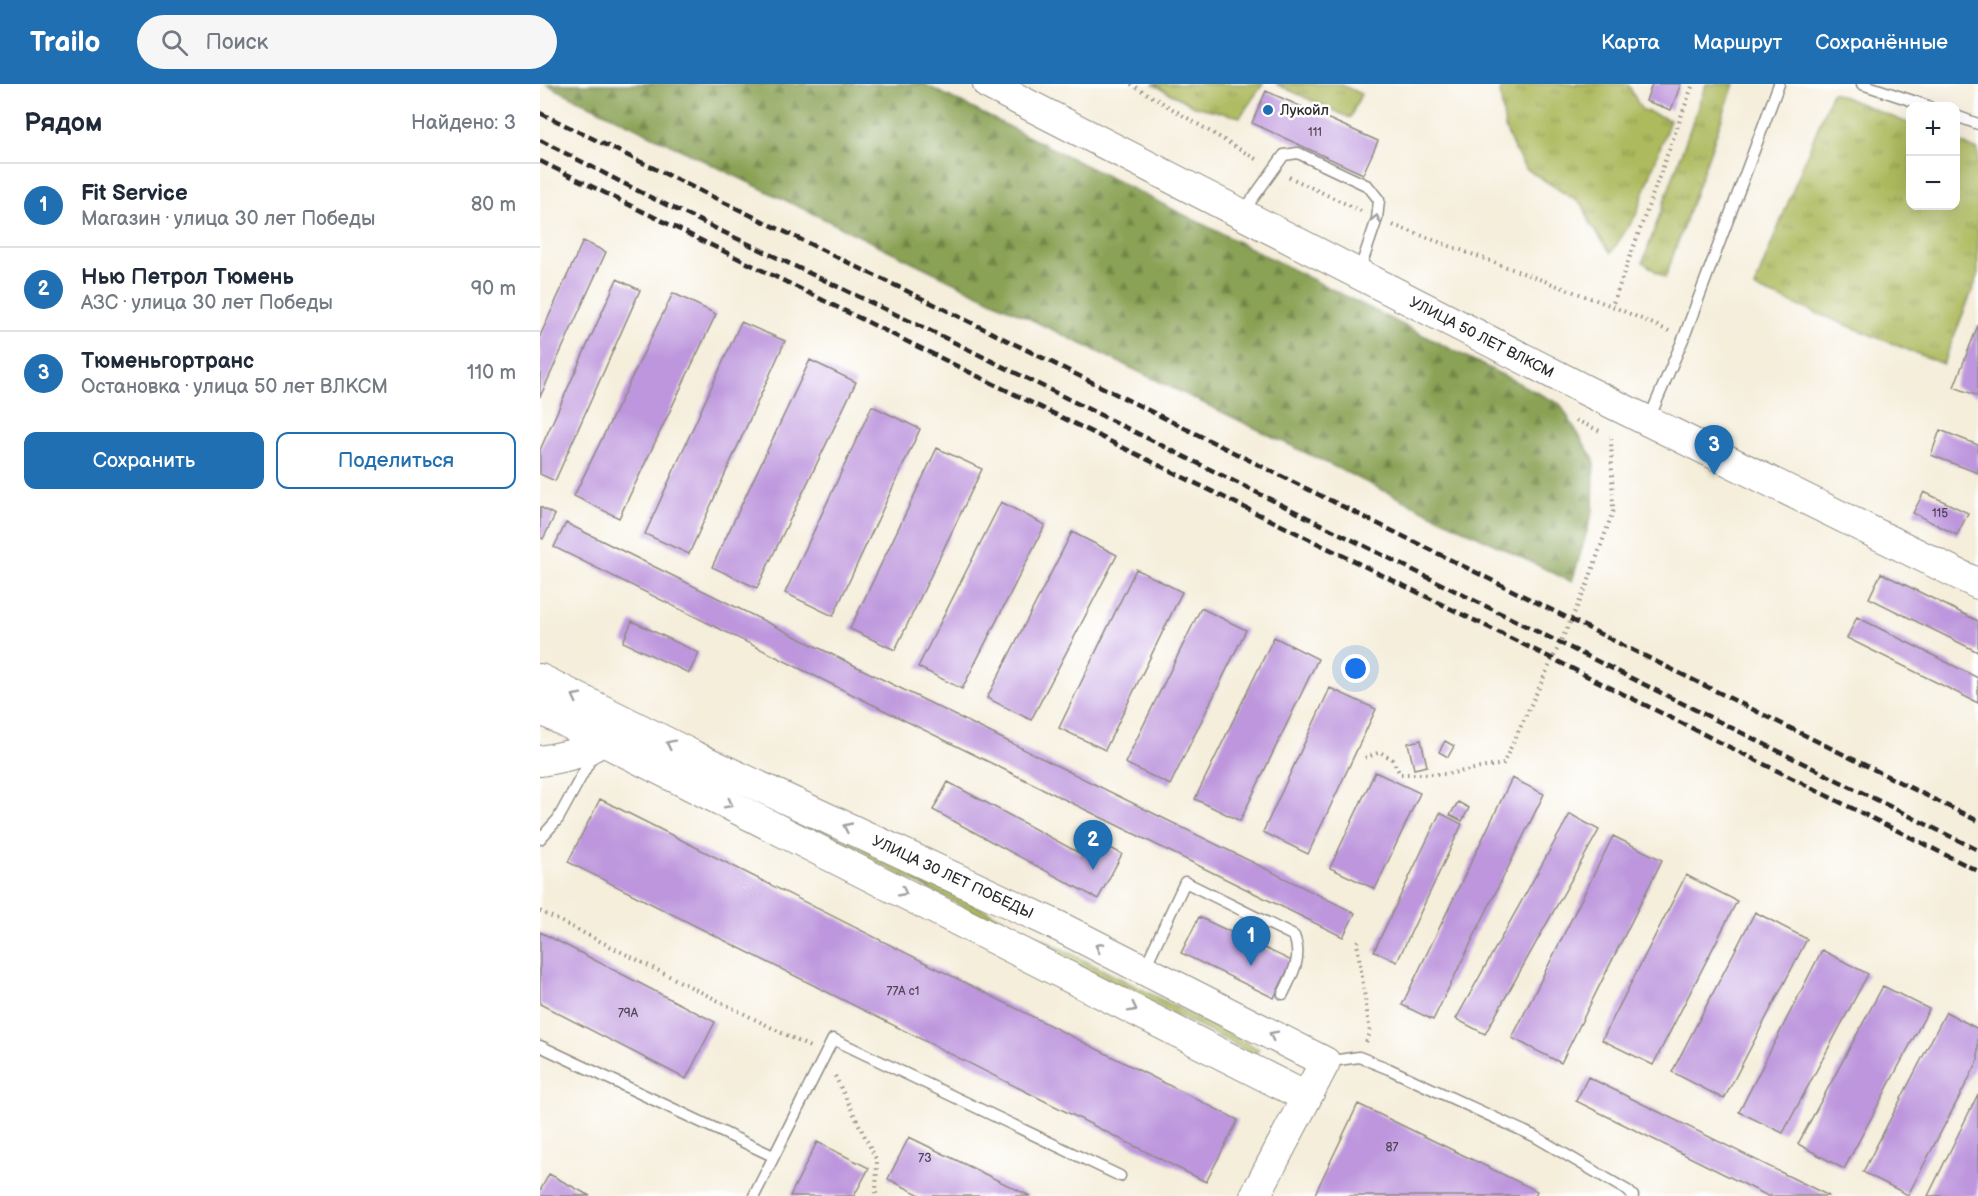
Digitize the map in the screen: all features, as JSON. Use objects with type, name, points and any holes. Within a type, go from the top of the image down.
[{"type":"street","name":"УЛИЦА 50 ЛЕТ ВЛКСМ","points":[[988,84],[1648,422],[1978,584]]},
{"type":"street","name":"УЛИЦА 30 ЛЕТ ПОБЕДЫ","points":[[540,679],[607,728],[1306,1097]]},
{"type":"street","name":"УЛИЦА 30 ЛЕТ ПОБЕДЫ","points":[[540,709],[692,755],[1058,926],[1325,1062]]},
{"type":"street","points":[[540,740],[607,728]]},
{"type":"street","points":[[540,761],[582,751],[607,728]]},
{"type":"street","points":[[1255,1196],[1325,1062]]},
{"type":"lane","points":[[1648,422],[1684,338],[1779,84]]},
{"type":"lane","points":[[1862,84],[1916,102]]},
{"type":"lane","points":[[1960,117],[1978,124]]},
{"type":"lane","points":[[1240,214],[1284,155],[1298,153],[1368,186],[1379,200],[1377,219],[1358,275]]},
{"type":"lane","points":[[540,839],[558,819],[607,728]]},
{"type":"lane","points":[[1143,970],[1185,882],[1294,936],[1299,960],[1283,994]]},
{"type":"lane","points":[[754,1196],[833,1039],[1120,1176]]},
{"type":"lane","points":[[540,1046],[773,1156]]},
{"type":"lane","points":[[1325,1062],[1359,1057],[1389,1069],[1534,1136],[1629,1194]]},
{"type":"path","points":[[1684,338],[1612,306],[1693,84]]},
{"type":"path","points":[[1365,758],[1380,752],[1392,759],[1400,774],[1446,774],[1503,764],[1586,588],[1613,511],[1611,436],[1576,420]]},
{"type":"path","points":[[540,911],[825,1054],[877,1161],[876,1196]]},
{"type":"path","points":[[1359,941],[1357,943],[1370,1033]]},
{"type":"green space","points":[[546,84],[924,84],[1560,404],[1594,460],[1593,511],[1572,582]]},
{"type":"green space","points":[[1153,84],[1263,84],[1240,117],[1194,106]]},
{"type":"green space","points":[[1276,84],[1340,84],[1361,94],[1350,118]]},
{"type":"green space","points":[[1503,84],[1628,84],[1641,109],[1670,120],[1636,215],[1611,253],[1591,225],[1583,205],[1525,168],[1505,128],[1500,92]]},
{"type":"green space","points":[[1706,84],[1734,84],[1665,278],[1643,262]]},
{"type":"green space","points":[[1832,92],[1906,122],[1906,210],[1960,210],[1960,143],[1978,150],[1978,276],[1943,364],[1754,288]]},
{"type":"green space","points":[[664,747],[1259,1049],[1255,1055],[661,753]]},
{"type":"building","points":[[1652,84],[1681,84],[1671,110],[1646,101]]},
{"type":"building","points":[[1266,91],[1378,141],[1363,174],[1252,123]]},
{"type":"building","points":[[583,241],[606,252],[540,397],[540,336]]},
{"type":"building","points":[[617,279],[640,290],[555,481],[540,474],[540,450]]},
{"type":"building","points":[[673,293],[716,314],[619,518],[574,496]]},
{"type":"building","points":[[741,322],[785,341],[689,554],[645,534]]},
{"type":"building","points":[[1978,325],[1978,396],[1954,387]]},
{"type":"building","points":[[810,360],[856,382],[757,588],[712,567]]},
{"type":"building","points":[[872,406],[920,429],[833,616],[785,593]]},
{"type":"building","points":[[1940,430],[1978,445],[1978,473],[1931,455]]},
{"type":"building","points":[[937,448],[982,469],[895,650],[850,629]]},
{"type":"building","points":[[1924,492],[1968,513],[1957,535],[1913,513]]},
{"type":"building","points":[[1001,502],[1045,525],[962,689],[918,667]]},
{"type":"building","points":[[540,507],[555,515],[543,539],[540,537]]},
{"type":"building","points":[[566,523],[1355,913],[1343,937],[554,547]]},
{"type":"building","points":[[1072,532],[1117,555],[1031,720],[987,698]]},
{"type":"building","points":[[1136,569],[1182,592],[1105,750],[1059,728]]},
{"type":"building","points":[[1881,573],[1978,621],[1978,652],[1869,598]]},
{"type":"building","points":[[1201,608],[1246,630],[1170,785],[1125,763]]},
{"type":"building","points":[[1857,617],[1978,678],[1978,703],[1847,638]]},
{"type":"building","points":[[632,621],[699,653],[689,673],[623,642]]},
{"type":"building","points":[[1274,637],[1318,659],[1240,821],[1195,799]]},
{"type":"building","points":[[1330,688],[1376,709],[1308,854],[1263,832]]},
{"type":"building","points":[[1421,740],[1427,766],[1414,769],[1408,743]]},
{"type":"building","points":[[1445,741],[1454,746],[1448,757],[1439,752]]},
{"type":"building","points":[[1375,772],[1420,793],[1375,889],[1330,868]]},
{"type":"building","points":[[1512,778],[1544,794],[1433,1020],[1402,1005]]},
{"type":"building","points":[[948,782],[1081,854],[1090,837],[1122,854],[1098,899],[933,810]]},
{"type":"building","points":[[600,799],[1238,1120],[1206,1182],[568,862]]},
{"type":"building","points":[[1458,802],[1469,808],[1462,821],[1450,815]]},
{"type":"building","points":[[1440,813],[1462,824],[1397,962],[1374,951]]},
{"type":"building","points":[[1570,814],[1599,830],[1485,1034],[1456,1019]]},
{"type":"building","points":[[1613,836],[1662,860],[1561,1063],[1512,1038]]},
{"type":"building","points":[[1686,875],[1737,901],[1653,1065],[1602,1040]]},
{"type":"building","points":[[1755,912],[1807,939],[1724,1099],[1672,1072]]},
{"type":"building","points":[[1199,917],[1292,961],[1274,998],[1181,953]]},
{"type":"building","points":[[540,932],[715,1022],[686,1079],[540,1004]]},
{"type":"building","points":[[1822,950],[1868,974],[1783,1133],[1739,1112]]},
{"type":"building","points":[[1883,986],[1929,1009],[1844,1169],[1798,1144]]},
{"type":"building","points":[[1946,1012],[1978,1029],[1978,1061],[1908,1195],[1863,1172]]},
{"type":"building","points":[[1588,1077],[1829,1196],[1768,1196],[1576,1101]]},
{"type":"building","points":[[1978,1094],[1978,1196],[1928,1196]]},
{"type":"building","points":[[1358,1104],[1537,1191],[1535,1196],[1314,1196]]},
{"type":"building","points":[[909,1137],[1030,1196],[922,1196],[888,1179]]},
{"type":"building","points":[[817,1142],[869,1168],[854,1196],[790,1196]]},
{"type":"building","points":[[549,1174],[590,1196],[540,1196],[540,1191]]},
{"type":"railway","points":[[540,113],[950,312],[1978,821]]},
{"type":"railway","points":[[540,140],[650,197],[941,336],[1978,850]]},
{"type":"railway","points":[[540,161],[1553,659],[1978,871]]},
{"type":"place","name":"Лукойл","points":[[1268,110]]},
{"type":"place","name":"Тюменьгортранс","points":[[1714,475]]},
{"type":"place","name":"Нью Петрол Тюмень","points":[[1093,870]]},
{"type":"place","name":"Fit Service","points":[[1251,966]]}]
